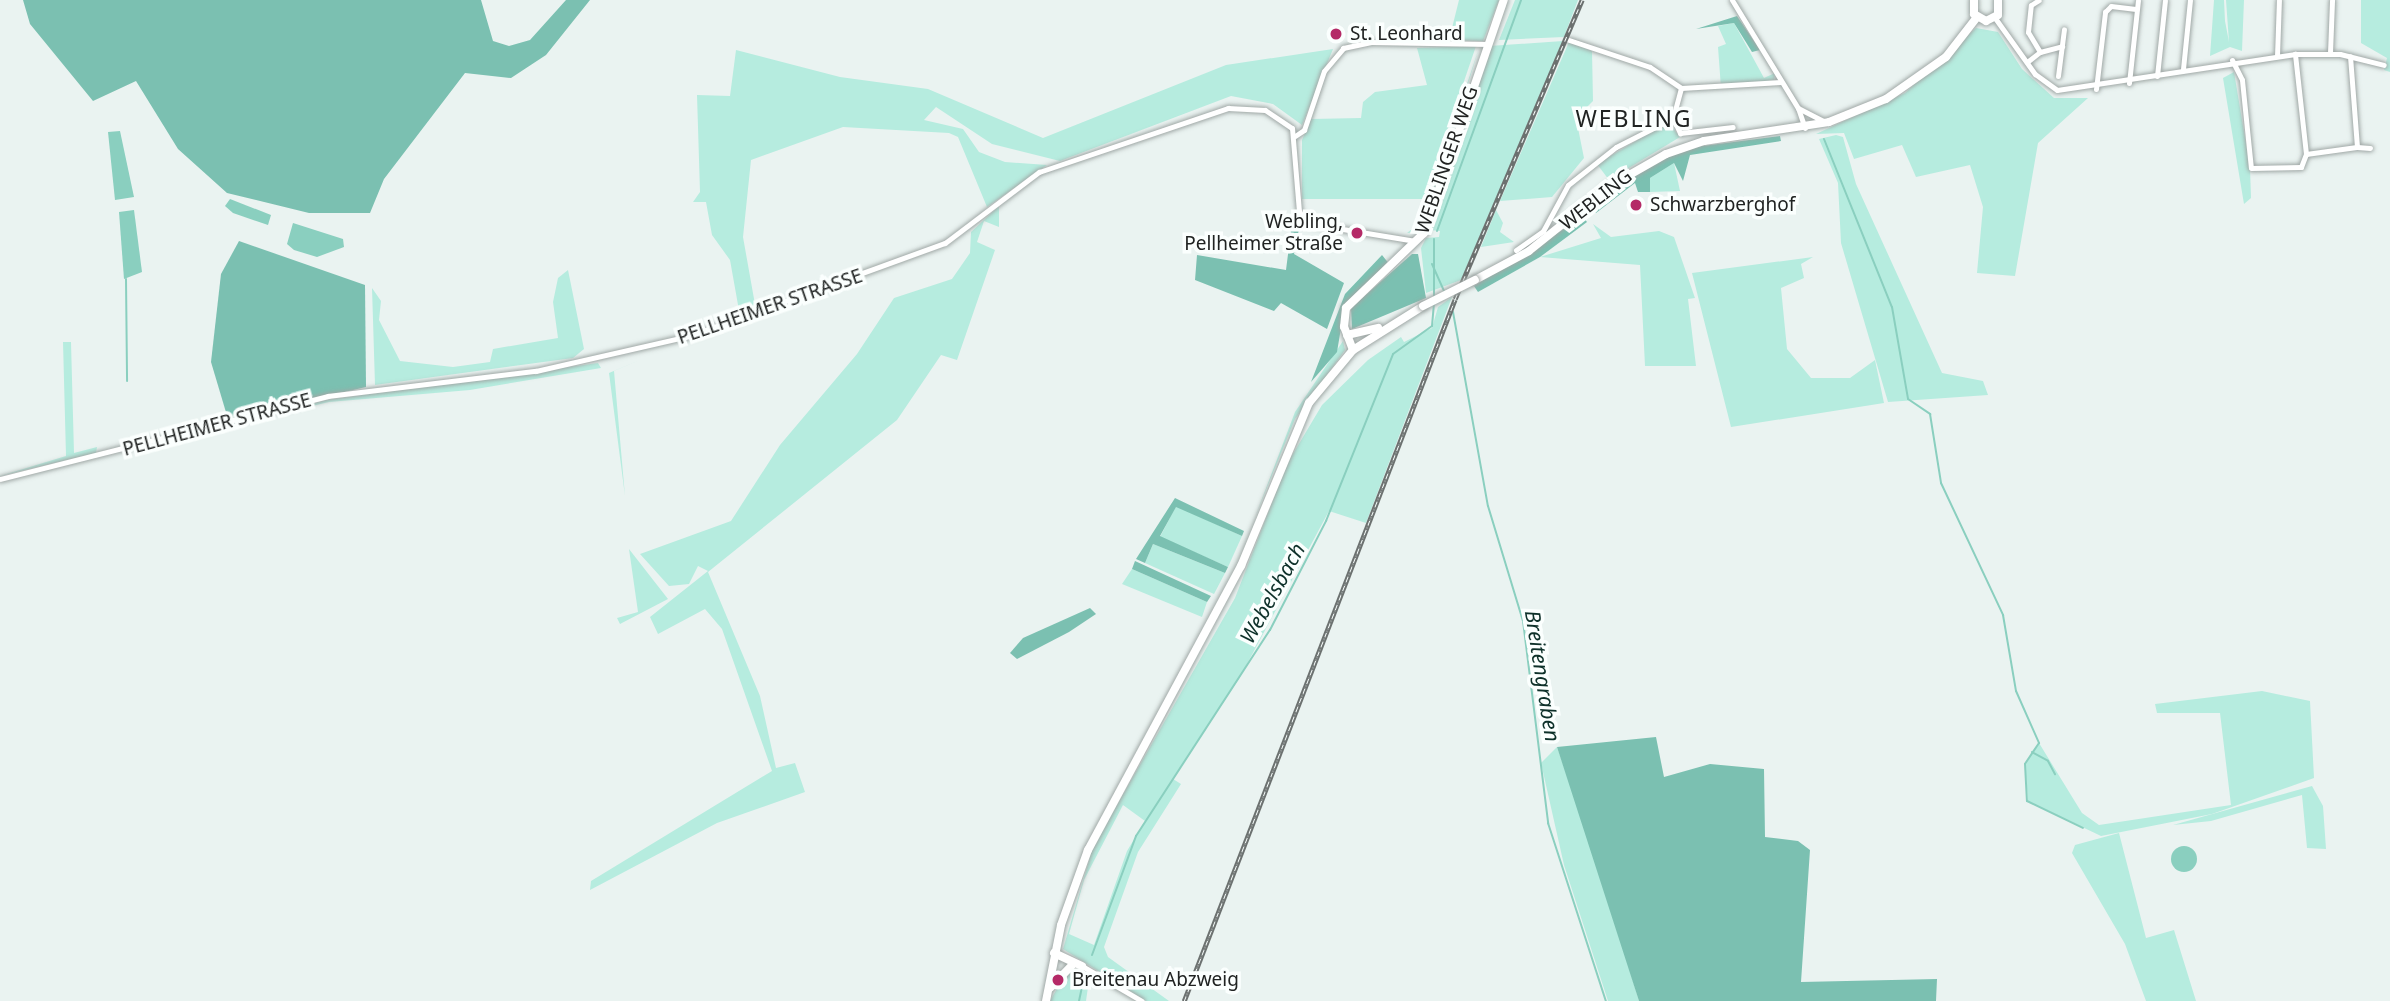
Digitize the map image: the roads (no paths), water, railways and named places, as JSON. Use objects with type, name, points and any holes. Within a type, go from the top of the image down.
[{"type":"main road","name":"WEBLINGER WEG","points":[[1346,334],[1350,303],[1418,243],[1504,0]]},
{"type":"main road","points":[[1975,0],[1977,17],[1995,18],[1998,0]]},
{"type":"main road","name":"WEBLING","points":[[1516,255],[1611,186],[1666,153],[1704,141],[1805,128],[1829,122],[1920,78],[1977,17]]},
{"type":"main road","points":[[1047,997],[1054,957],[1088,850],[1241,566],[1298,425],[1319,388],[1353,350],[1384,326],[1475,280],[1516,255]]},
{"type":"main road","points":[[1353,350],[1346,334],[1384,326]]},
{"type":"main road","points":[[1054,957],[1072,965],[1082,966]]},
{"type":"main road","points":[[1054,957],[1082,966]]},
{"type":"main road","points":[[1047,997],[1072,965]]},
{"type":"street","points":[[1732,0],[1801,110],[1805,128]]},
{"type":"street","points":[[2039,0],[2031,5],[2028,32],[2040,52]]},
{"type":"street","points":[[2129,83],[2138,0]]},
{"type":"street","points":[[2157,76],[2165,0]]},
{"type":"street","points":[[2183,69],[2190,0]]},
{"type":"street","points":[[2277,56],[2279,0]]},
{"type":"street","points":[[2330,53],[2332,0]]},
{"type":"street","points":[[2096,89],[2107,8],[2136,9]]},
{"type":"street","points":[[1995,18],[2027,62],[2054,89],[2096,89],[2232,60],[2295,54],[2350,55],[2384,65]]},
{"type":"street","points":[[2058,76],[2064,29]]},
{"type":"street","points":[[1569,40],[1650,67],[1681,88],[1781,82]]},
{"type":"street","points":[[1418,243],[1386,232],[1322,230],[1306,223],[1299,211],[1296,136],[1304,130],[1324,71],[1343,48],[1372,42],[1487,44]]},
{"type":"street","points":[[2027,62],[2040,52],[2062,46]]},
{"type":"street","points":[[2232,60],[2242,80],[2252,168],[2301,167],[2306,154],[2295,54]]},
{"type":"street","points":[[2350,55],[2357,147]]},
{"type":"street","points":[[1681,88],[1673,118],[1683,134],[1732,128]]},
{"type":"street","name":"PELLHEIMER STRASSE","points":[[0,479],[328,396],[536,371],[678,340],[934,249],[1030,176],[1209,113],[1257,108],[1286,121],[1296,136]]},
{"type":"street","points":[[1801,110],[1829,122]]},
{"type":"street","name":"WEBLING","points":[[1516,255],[1543,231],[1568,185],[1585,170],[1673,118]]},
{"type":"street","points":[[2306,154],[2357,147],[2370,148]]},
{"type":"street","points":[[1082,966],[1142,1001]]},
{"type":"waterway","name":"Webelsbach","points":[[1437,231],[1521,0]]},
{"type":"waterway","points":[[1824,139],[1892,307],[1908,399],[1930,414],[1941,483],[2003,615],[2016,691],[2039,743],[2025,764],[2027,801],[2083,828]]},
{"type":"waterway","name":"Breitengraben","points":[[1434,239],[1434,297]]},
{"type":"waterway","name":"Breitengraben","points":[[1432,264],[1444,291]]},
{"type":"waterway","points":[[126,279],[127,381]]},
{"type":"waterway","name":"Webelsbach","points":[[1092,955],[1136,836],[1270,630],[1326,521],[1393,354],[1432,326],[1434,303]]},
{"type":"waterway","name":"Breitengraben","points":[[1453,312],[1488,506],[1523,621],[1548,823],[1606,1001]]},
{"type":"waterway","points":[[2032,752],[2048,761],[2055,774]]},
{"type":"waterway","name":"Webelsbach","points":[[1079,1001],[1084,977]]},
{"type":"railway","points":[[1184,1001],[1455,299],[1582,0]]},
{"type":"place","name":"St. Leonhard","points":[[1336,34]]},
{"type":"place","name":"Schwarzberghof","points":[[1636,205]]},
{"type":"place","name":"Webling, Pellheimer Straße","points":[[1357,233]]},
{"type":"place","name":"Breitenau Abzweig","points":[[1058,980]]},
{"type":"district","name":"WEBLING","points":[[1634,118]]}]
